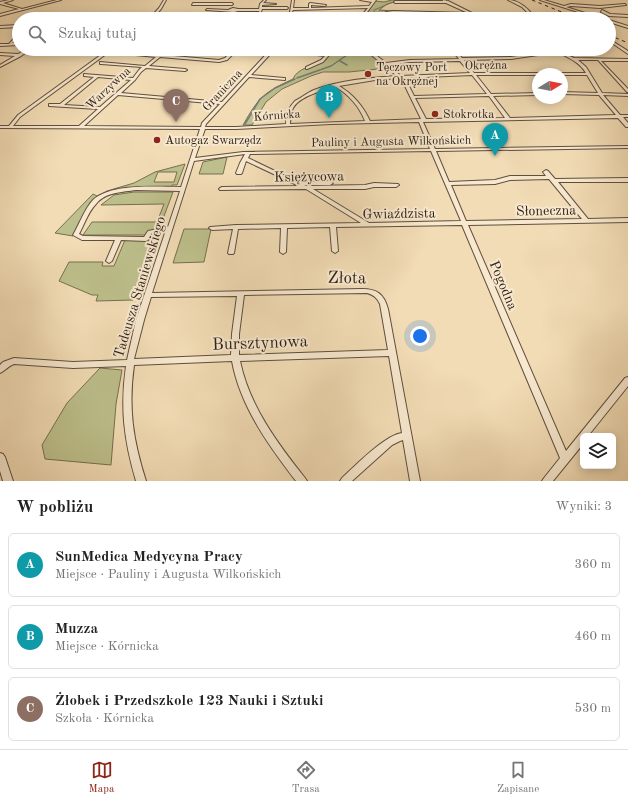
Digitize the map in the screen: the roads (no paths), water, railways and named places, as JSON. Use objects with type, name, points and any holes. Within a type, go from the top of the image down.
[{"type":"street","points":[[0,3],[11,0]]},
{"type":"street","points":[[13,12],[60,0]]},
{"type":"street","points":[[156,12],[165,0]]},
{"type":"street","points":[[210,0],[207,10],[237,11],[287,8]]},
{"type":"street","points":[[229,10],[234,0]]},
{"type":"street","points":[[260,12],[261,4],[265,0]]},
{"type":"street","points":[[291,12],[293,0]]},
{"type":"street","points":[[362,0],[375,0]]},
{"type":"street","points":[[366,12],[375,0]]},
{"type":"street","points":[[509,0],[523,6],[529,12]]},
{"type":"street","points":[[541,0],[577,12]]},
{"type":"street","points":[[618,0],[626,6]]},
{"type":"street","points":[[38,1],[46,4]]},
{"type":"street","points":[[395,2],[440,1],[447,2],[470,12]]},
{"type":"street","points":[[440,1],[442,12]]},
{"type":"street","points":[[310,9],[311,2],[368,8]]},
{"type":"street","points":[[0,3],[22,10]]},
{"type":"street","points":[[193,4],[232,4]]},
{"type":"street","points":[[261,4],[275,4]]},
{"type":"street","points":[[562,8],[572,5],[601,7],[610,5],[626,6]]},
{"type":"street","points":[[0,9],[11,6]]},
{"type":"street","points":[[292,9],[352,7]]},
{"type":"street","points":[[327,8],[329,12]]},
{"type":"street","points":[[0,15],[12,12]]},
{"type":"street","points":[[616,15],[628,16]]},
{"type":"street","points":[[616,23],[628,28]]},
{"type":"street","points":[[620,24],[628,24]]},
{"type":"street","points":[[0,27],[12,26]]},
{"type":"street","points":[[0,44],[10,44]]},
{"type":"street","points":[[616,45],[626,46]]},
{"type":"street","points":[[616,45],[628,53]]},
{"type":"street","points":[[0,54],[12,54]]},
{"type":"street","points":[[0,66],[17,56]]},
{"type":"street","points":[[10,127],[19,116],[101,56]]},
{"type":"street","points":[[160,56],[221,61],[226,60],[230,56]]},
{"type":"street","name":"Warzywna","points":[[80,128],[134,79],[145,66],[160,56]]},
{"type":"street","name":"Graniczna","points":[[203,128],[204,124],[267,56]]},
{"type":"street","points":[[307,68],[322,62],[325,56]]},
{"type":"street","name":"Pogodna","points":[[376,56],[400,77],[414,97],[433,150],[565,459]]},
{"type":"street","points":[[459,56],[508,118]]},
{"type":"street","points":[[385,64],[527,56]]},
{"type":"street","points":[[567,56],[582,65],[589,74],[599,93],[628,126]]},
{"type":"street","points":[[574,59],[628,60]]},
{"type":"street","points":[[599,60],[628,91]]},
{"type":"street","points":[[101,63],[185,70]]},
{"type":"street","name":"Okrężna","points":[[288,124],[290,110],[297,101],[313,92],[336,85],[378,78],[532,74]]},
{"type":"street","points":[[568,74],[589,74]]},
{"type":"street","points":[[85,75],[134,79]]},
{"type":"street","points":[[60,106],[97,76]]},
{"type":"street","points":[[248,76],[284,79]]},
{"type":"street","points":[[336,85],[348,93],[359,104],[368,122]]},
{"type":"street","points":[[568,93],[628,95]]},
{"type":"street","points":[[118,94],[223,103]]},
{"type":"street","points":[[414,97],[532,94]]},
{"type":"street","points":[[50,105],[101,108]]},
{"type":"street","name":"Kórnicka","points":[[0,127],[243,128],[288,124],[628,116]]},
{"type":"street","name":"Tadeusza Staniewskiego","points":[[141,481],[133,452],[127,414],[127,382],[129,363],[170,228],[203,128]]},
{"type":"street","name":"Pauliny i Augusta Wilkońskich","points":[[193,160],[248,153],[628,147]]},
{"type":"street","points":[[239,173],[242,162],[248,153]]},
{"type":"street","points":[[245,159],[307,188],[369,226]]},
{"type":"street","points":[[546,172],[587,221]]},
{"type":"street","points":[[448,184],[496,182],[510,178],[628,180]]},
{"type":"street","name":"Księżycowa","points":[[297,184],[330,183]]},
{"type":"street","name":"Księżycowa","points":[[222,189],[365,187],[374,185],[396,185]]},
{"type":"street","points":[[170,228],[163,228],[150,232],[146,239],[82,238],[76,235],[95,202],[108,194],[126,190],[183,189]]},
{"type":"street","name":"Słoneczna","points":[[465,224],[628,220]]},
{"type":"street","name":"Gwiaździsta","points":[[212,228],[465,224]]},
{"type":"street","points":[[333,226],[335,251]]},
{"type":"street","points":[[231,253],[236,227]]},
{"type":"street","points":[[283,252],[284,227]]},
{"type":"street","points":[[109,261],[120,239]]},
{"type":"street","name":"Złota","points":[[149,295],[373,292],[379,295],[384,304],[416,481]]},
{"type":"street","points":[[242,293],[235,358],[241,380],[255,412],[289,466],[302,481]]},
{"type":"street","name":"Bursztynowa","points":[[0,370],[6,364],[14,362],[64,365],[393,353]]},
{"type":"street","points":[[585,433],[628,380]]},
{"type":"street","points":[[345,481],[389,442],[399,437],[408,436]]},
{"type":"street","points":[[547,481],[580,440]]},
{"type":"street","points":[[0,457],[8,481]]},
{"type":"waterway","points":[[395,1],[399,0]]},
{"type":"waterway","points":[[374,10],[393,2]]},
{"type":"waterway","points":[[297,78],[331,66],[346,56]]},
{"type":"waterway","points":[[340,61],[347,65]]},
{"type":"waterway","points":[[245,124],[260,99],[275,88],[295,79]]},
{"type":"railway","points":[[532,0],[562,12]]},
{"type":"railway","points":[[616,38],[628,43]]},
{"type":"place","name":"Tęczowy Port na Okrężnej","points":[[368,74]]},
{"type":"place","name":"Stokrotka","points":[[435,114]]},
{"type":"place","name":"Muzza","points":[[329,118]]},
{"type":"place","name":"Żłobek i Przedszkole 123 Nauki i Sztuki","points":[[176,122]]},
{"type":"place","name":"Autogaz Swarzędz","points":[[157,140]]},
{"type":"place","name":"SunMedica Medycyna Pracy","points":[[495,156]]}]
